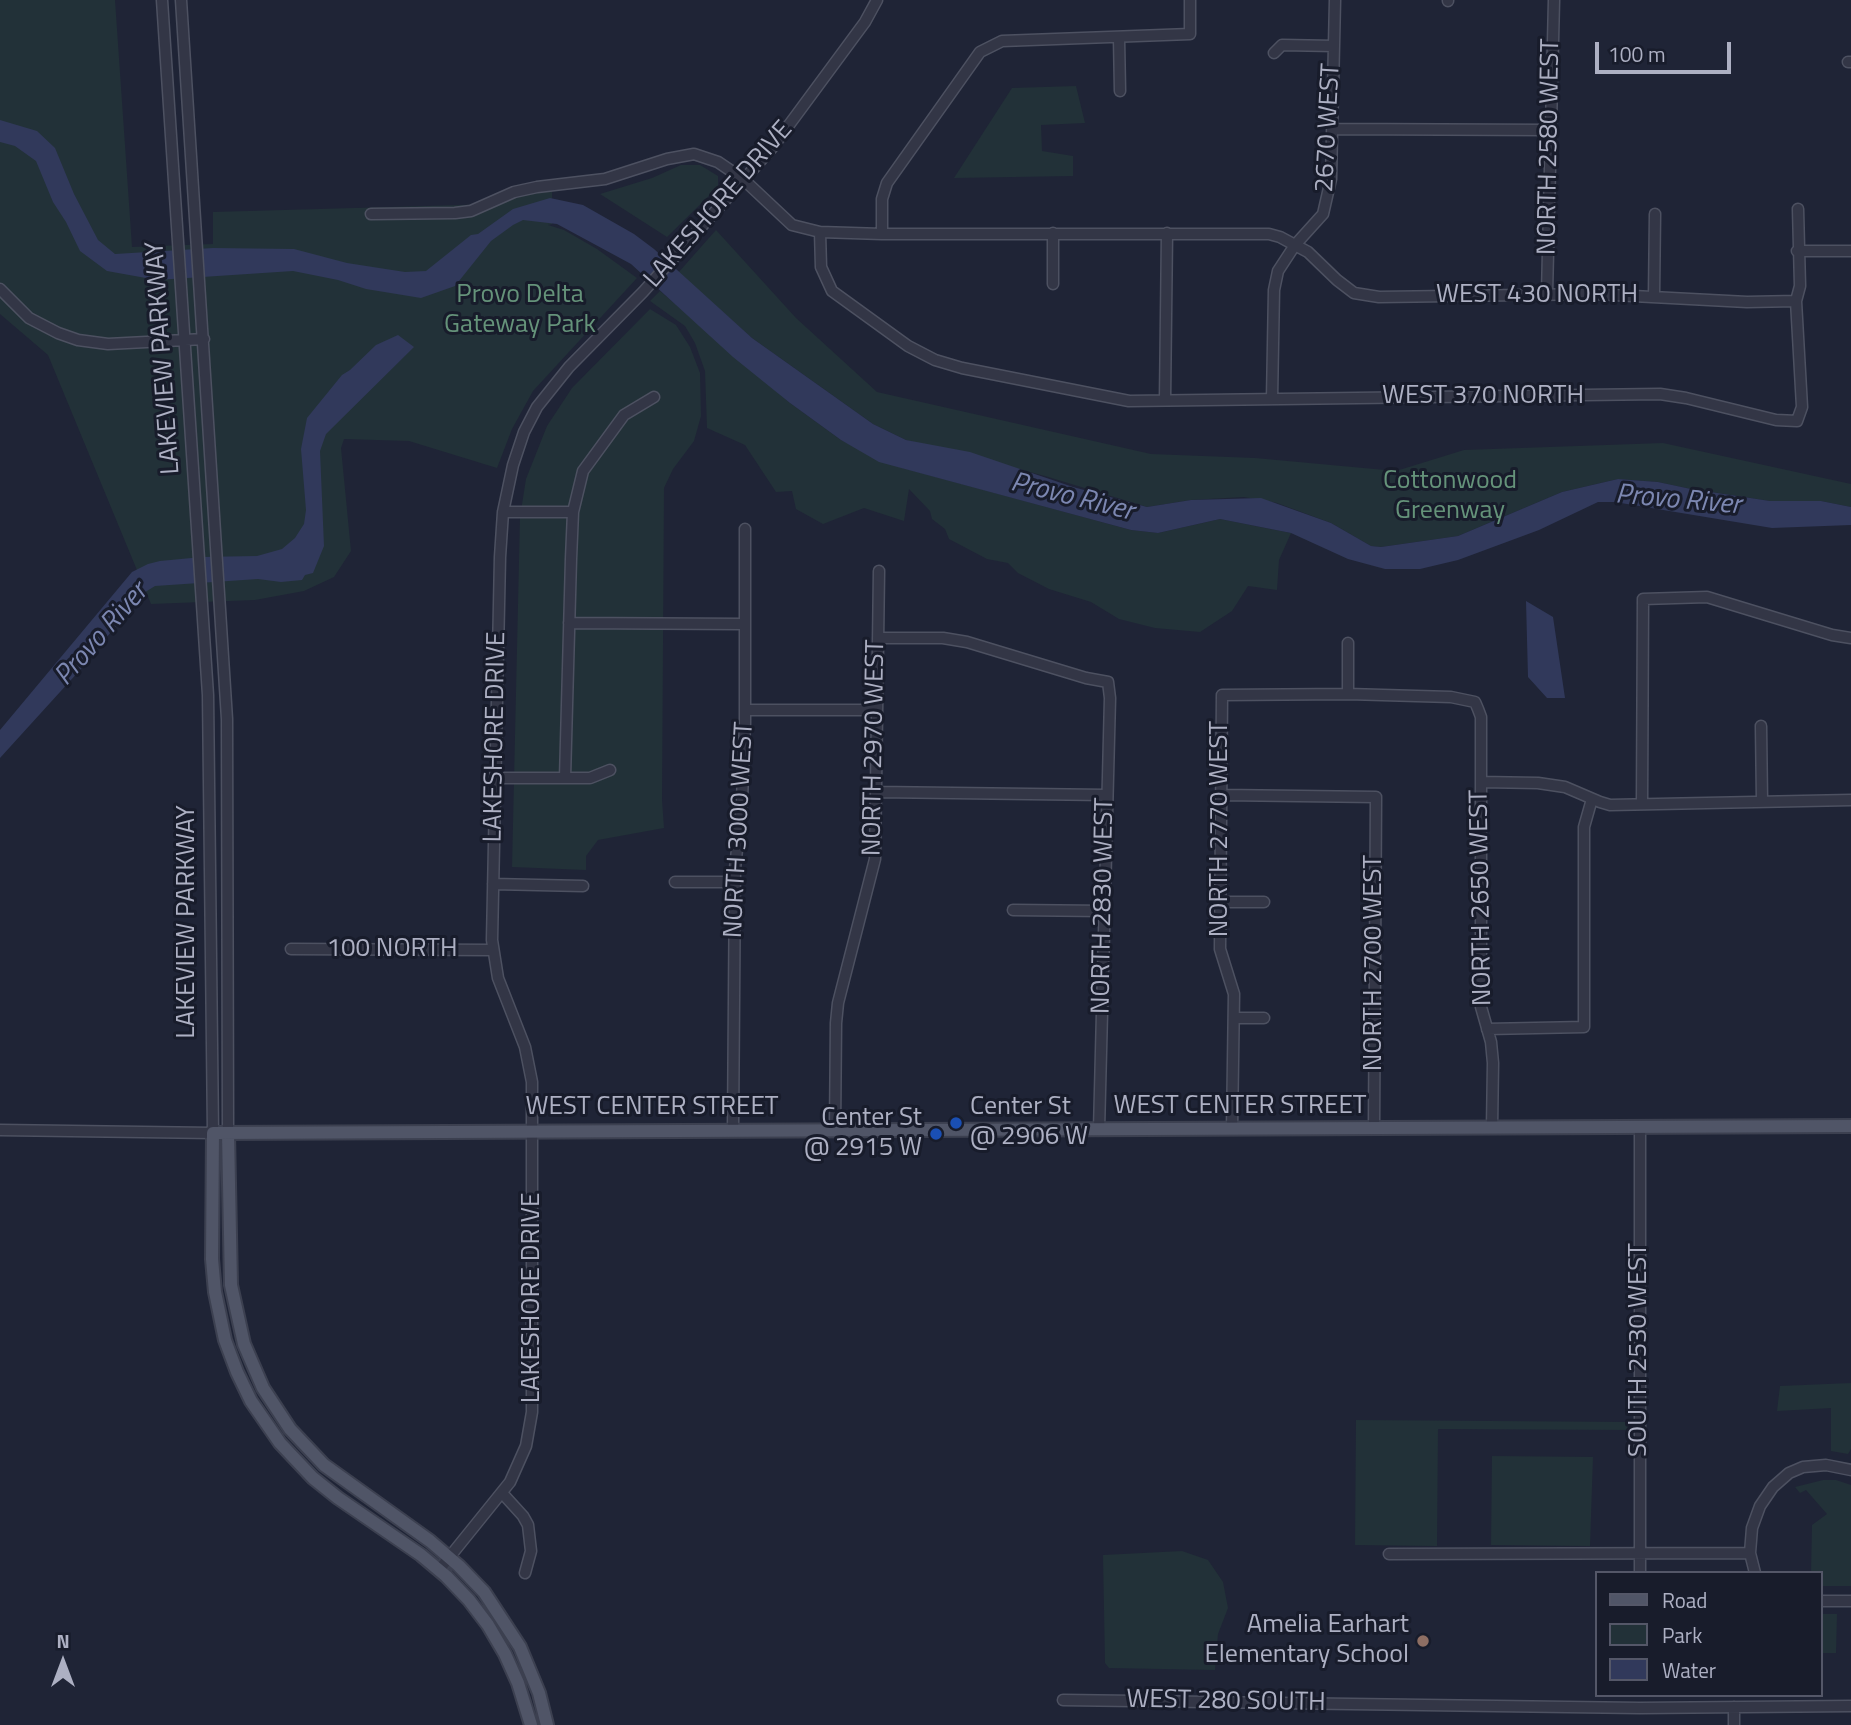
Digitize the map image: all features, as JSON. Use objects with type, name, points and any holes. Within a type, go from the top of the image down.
[{"type":"main road","name":"WEST CENTER STREET","points":[[212,1133],[1851,1126]]},
{"type":"main road","name":"LAKEVIEW PARKWAY","points":[[212,1133],[212,1259],[215,1292],[225,1340],[244,1387],[260,1416],[280,1443],[313,1478],[439,1570],[469,1600],[497,1639],[518,1684],[531,1725]]},
{"type":"main road","name":"LAKEVIEW PARKWAY","points":[[228,1133],[231,1285],[244,1344],[263,1388],[290,1430],[324,1465],[449,1557],[484,1592],[512,1633],[534,1677],[547,1725]]},
{"type":"street","name":"LAKEVIEW PARKWAY","points":[[162,0],[204,609],[210,747],[212,1133]]},
{"type":"street","name":"LAKEVIEW PARKWAY","points":[[181,0],[202,304],[228,766],[228,1133]]},
{"type":"street","name":"LAKESHORE DRIVE","points":[[439,1570],[503,1494],[522,1458],[532,1412],[532,1082],[528,1059],[502,990],[493,950],[500,557],[503,512],[513,465],[524,432],[537,407],[569,367],[643,292],[786,131],[865,22],[877,0]]},
{"type":"street","points":[[881,234],[882,199],[887,183],[980,52],[1002,41],[1190,34],[1190,0]]},
{"type":"street","name":"2670 WEST","points":[[1272,399],[1274,290],[1278,271],[1295,245],[1323,214],[1331,179],[1335,0]]},
{"type":"street","name":"NORTH 2580 WEST","points":[[1547,294],[1554,0]]},
{"type":"street","points":[[1119,38],[1119,91]]},
{"type":"street","points":[[1274,53],[1282,45],[1334,46]]},
{"type":"street","points":[[1332,129],[1550,130]]},
{"type":"street","name":"WEST 430 NORTH","points":[[371,214],[471,211],[514,192],[605,179],[667,159],[694,154],[718,162],[743,179],[792,225],[821,232],[1269,234],[1308,252],[1354,293],[1379,297],[1547,294],[1654,296],[1747,302],[1796,300]]},
{"type":"street","points":[[1796,300],[1800,286],[1798,209]]},
{"type":"street","points":[[1654,296],[1655,214]]},
{"type":"street","name":"WEST 370 NORTH","points":[[821,232],[821,267],[832,291],[908,346],[935,360],[962,368],[1129,401],[1660,394],[1776,420],[1797,421],[1802,407],[1796,300]]},
{"type":"street","points":[[1052,233],[1053,284]]},
{"type":"street","points":[[1165,400],[1167,233]]},
{"type":"street","points":[[1797,251],[1851,251]]},
{"type":"street","points":[[0,289],[29,318],[68,337],[108,344],[204,339]]},
{"type":"street","points":[[565,778],[573,512],[583,471],[624,415],[654,397]]},
{"type":"street","points":[[503,512],[573,512]]},
{"type":"street","name":"NORTH 3000 WEST","points":[[733,1131],[735,882],[742,800],[745,710],[745,529]]},
{"type":"street","name":"NORTH 2970 WEST","points":[[835,1130],[837,1013],[876,859],[879,571]]},
{"type":"street","points":[[1642,804],[1643,599],[1707,597],[1832,635],[1851,638]]},
{"type":"street","points":[[569,623],[744,624]]},
{"type":"street","name":"NORTH 2830 WEST","points":[[878,638],[943,638],[967,642],[1086,678],[1108,682],[1110,698],[1099,1130]]},
{"type":"street","points":[[1348,643],[1348,694]]},
{"type":"street","name":"NORTH 2770 WEST","points":[[1232,1129],[1234,994],[1220,949],[1222,695],[1348,694]]},
{"type":"street","name":"NORTH 2650 WEST","points":[[1348,694],[1451,697],[1475,702],[1478,709],[1481,1007],[1493,1063],[1492,1128]]},
{"type":"street","points":[[745,710],[877,710]]},
{"type":"street","points":[[1761,726],[1762,801]]},
{"type":"street","points":[[495,778],[590,778],[610,770]]},
{"type":"street","points":[[1480,782],[1538,783],[1565,787],[1611,804],[1851,800]]},
{"type":"street","points":[[877,792],[1106,795]]},
{"type":"street","name":"NORTH 2700 WEST","points":[[1222,795],[1376,797],[1374,1129]]},
{"type":"street","points":[[1487,1029],[1584,1027],[1584,827],[1592,799]]},
{"type":"street","points":[[675,882],[735,882]]},
{"type":"street","points":[[493,884],[583,886]]},
{"type":"street","points":[[1220,902],[1264,901]]},
{"type":"street","points":[[1013,909],[1105,911]]},
{"type":"street","name":"100 NORTH","points":[[291,949],[493,950]]},
{"type":"street","points":[[1234,1018],[1264,1018]]},
{"type":"street","name":"SOUTH 2530 WEST","points":[[1640,1127],[1640,1571]]},
{"type":"street","name":"WEST CENTER STREET","points":[[0,1130],[212,1133]]},
{"type":"street","points":[[1754,1571],[1750,1540],[1755,1519],[1764,1499],[1779,1481],[1789,1473],[1808,1466],[1833,1465],[1851,1470]]},
{"type":"street","points":[[503,1494],[528,1525],[531,1551],[526,1573]]},
{"type":"street","points":[[1389,1553],[1750,1553]]},
{"type":"street","points":[[1823,1601],[1851,1601]]},
{"type":"street","points":[[1640,1697],[1640,1708]]},
{"type":"street","name":"WEST 280 SOUTH","points":[[1063,1700],[1640,1708],[1851,1706]]},
{"type":"street","points":[[1734,1707],[1734,1725]]},
{"type":"green space","name":"Provo Delta Gateway Park","points":[[0,0],[115,0],[132,247],[213,244],[213,212],[496,204],[513,196],[552,188],[552,224],[548,225],[564,230],[597,249],[637,278],[533,391],[512,429],[497,468],[409,441],[344,439],[341,448],[351,551],[334,577],[304,591],[255,600],[151,604],[48,355],[0,314]]},
{"type":"green space","points":[[1076,86],[1085,123],[1041,125],[1042,151],[1073,156],[1073,176],[954,178],[1012,88]]},
{"type":"green space","points":[[681,165],[700,165],[718,176],[718,187],[667,237],[600,194],[652,178]]},
{"type":"green space","name":"Cottonwood Greenway","points":[[716,230],[796,318],[877,392],[1151,454],[1255,458],[1396,471],[1464,450],[1663,443],[1851,484],[1851,507],[1821,501],[1770,501],[1658,482],[1618,479],[1562,492],[1458,536],[1381,547],[1371,546],[1331,523],[1277,503],[1244,497],[1191,500],[1147,507],[1045,476],[906,440],[873,424],[752,338],[678,273]]},
{"type":"green space","points":[[660,291],[790,403],[841,440],[903,468],[1131,530],[1158,533],[1220,519],[1291,533],[1279,560],[1277,590],[1248,586],[1232,611],[1200,632],[1155,628],[1119,619],[1091,602],[1049,589],[1018,573],[1008,563],[987,559],[949,539],[945,529],[932,519],[930,511],[909,489],[904,521],[864,508],[823,524],[796,509],[792,491],[776,492],[745,445],[707,428],[705,371],[695,343],[685,326],[650,301]]},
{"type":"green space","points":[[650,309],[676,325],[690,347],[700,373],[701,416],[694,441],[673,469],[664,488],[664,828],[598,840],[586,856],[586,870],[512,867],[520,517],[526,479],[547,426],[572,388]]},
{"type":"green space","points":[[1851,1383],[1851,1449],[1848,1454],[1831,1451],[1831,1408],[1777,1411],[1780,1386]]},
{"type":"green space","points":[[1356,1420],[1629,1422],[1629,1430],[1438,1429],[1437,1546],[1355,1545]]},
{"type":"green space","points":[[1492,1456],[1593,1457],[1590,1546],[1491,1545]]},
{"type":"green space","points":[[1823,1480],[1836,1480],[1851,1485],[1851,1586],[1823,1586],[1823,1571],[1811,1571],[1812,1525],[1827,1514],[1806,1490],[1800,1493],[1795,1487]]},
{"type":"green space","points":[[1182,1551],[1208,1560],[1223,1582],[1228,1608],[1218,1634],[1215,1670],[1109,1668],[1105,1663],[1103,1555]]},
{"type":"green space","points":[[1823,1614],[1837,1614],[1836,1653],[1823,1653]]},
{"type":"water","name":"Provo River","points":[[0,120],[37,131],[55,148],[74,194],[98,240],[115,254],[213,248],[294,249],[347,263],[405,272],[426,271],[471,235],[478,234],[513,209],[550,198],[583,205],[634,234],[654,249],[752,338],[873,424],[906,440],[970,452],[1073,487],[1147,507],[1191,500],[1261,498],[1331,523],[1371,546],[1381,547],[1458,536],[1562,492],[1618,479],[1658,482],[1770,501],[1821,501],[1851,507],[1851,525],[1772,528],[1615,502],[1598,502],[1539,530],[1458,560],[1420,569],[1385,569],[1348,559],[1291,533],[1220,519],[1158,533],[1131,530],[879,462],[841,440],[790,403],[733,357],[631,264],[557,224],[523,220],[513,225],[491,241],[455,286],[421,298],[366,289],[293,271],[157,280],[107,271],[80,251],[53,202],[36,161],[15,146],[0,142]]},
{"type":"water","name":"Provo River","points":[[398,335],[414,347],[326,434],[320,451],[324,546],[313,573],[305,575],[302,580],[281,582],[258,579],[155,586],[142,594],[80,670],[0,758],[0,730],[132,572],[160,561],[257,556],[282,549],[295,538],[304,524],[306,510],[301,449],[307,418],[342,375],[376,345]]},
{"type":"water","points":[[1526,601],[1553,617],[1565,698],[1547,698],[1528,677]]},
{"type":"place","name":"Center St @ 2906 W","points":[[956,1123]]},
{"type":"place","name":"Center St @ 2915 W","points":[[936,1134]]},
{"type":"place","name":"Amelia Earhart Elementary School","points":[[1423,1641]]}]
